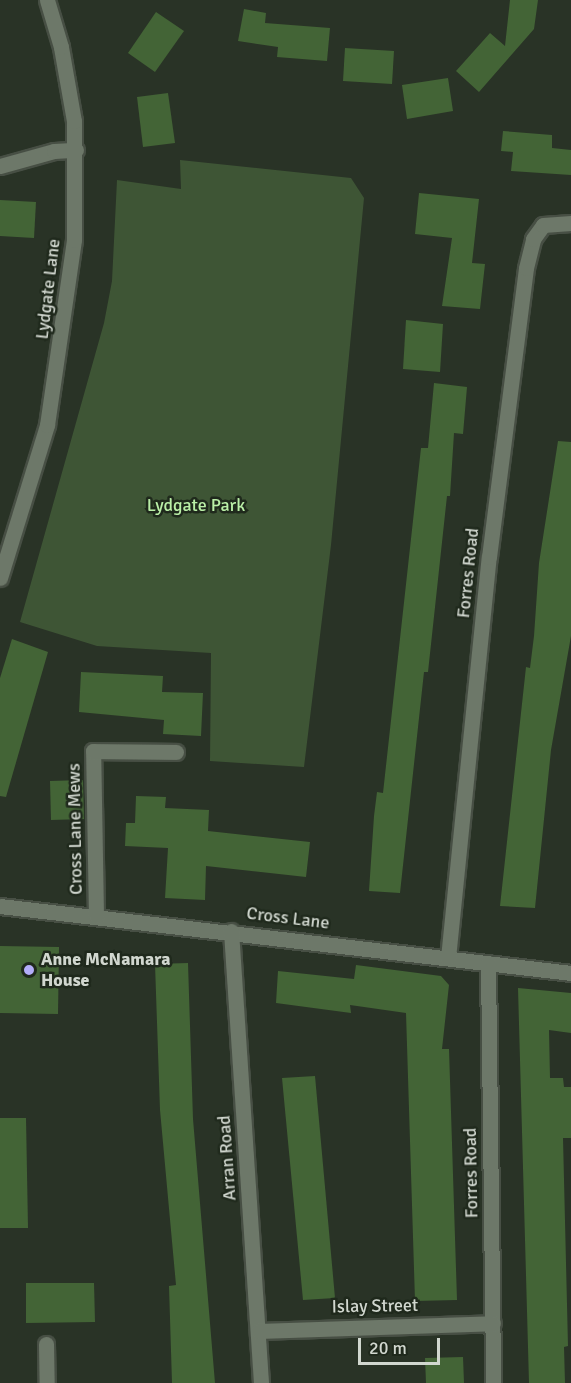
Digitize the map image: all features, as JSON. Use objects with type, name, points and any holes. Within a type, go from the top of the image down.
[{"type":"street","name":"Lydgate Lane","points":[[0,578],[36,468],[57,376],[74,240],[76,150],[70,92],[47,0]]},
{"type":"street","points":[[0,166],[54,151],[76,150]]},
{"type":"street","name":"Forres Road","points":[[448,958],[489,557],[526,268],[533,239],[543,225],[571,223]]},
{"type":"street","name":"Cross Lane Mews","points":[[96,916],[93,751],[176,752]]},
{"type":"street","name":"Cross Lane","points":[[0,906],[231,931],[571,973]]},
{"type":"street","name":"Arran Road","points":[[231,931],[261,1383]]},
{"type":"street","name":"Forres Road","points":[[488,963],[493,1383]]},
{"type":"street","name":"Islay Street","points":[[258,1330],[493,1323]]},
{"type":"street","points":[[46,1344],[47,1383]]},
{"type":"green space","name":"Lydgate Park","points":[[180,160],[351,178],[364,198],[331,545],[304,767],[210,761],[211,653],[97,646],[20,622],[104,323],[112,281],[117,180],[181,189]]},
{"type":"building","points":[[510,0],[538,0],[534,29],[479,92],[456,71],[490,33],[505,46]]},
{"type":"building","points":[[244,9],[266,13],[265,23],[330,28],[327,61],[277,57],[278,47],[238,41]]},
{"type":"building","points":[[156,12],[184,31],[155,72],[128,53]]},
{"type":"building","points":[[345,48],[394,51],[392,84],[343,81]]},
{"type":"building","points":[[448,78],[453,111],[407,119],[402,85]]},
{"type":"building","points":[[168,93],[175,143],[143,147],[137,97]]},
{"type":"building","points":[[503,131],[552,135],[552,148],[571,150],[571,175],[511,171],[513,152],[501,151]]},
{"type":"building","points":[[419,193],[479,199],[472,263],[485,264],[480,309],[442,306],[452,238],[415,234]]},
{"type":"building","points":[[0,200],[36,202],[34,238],[0,236]]},
{"type":"building","points":[[406,320],[443,324],[440,372],[403,369]]},
{"type":"building","points":[[434,383],[467,387],[463,434],[454,433],[450,496],[447,496],[428,672],[424,672],[400,893],[369,891],[374,816],[377,792],[383,793],[421,448],[428,448]]},
{"type":"building","points":[[558,441],[571,442],[571,636],[551,750],[535,908],[500,906],[526,667],[530,668],[539,563]]},
{"type":"building","points":[[12,639],[48,652],[6,797],[0,796],[0,678]]},
{"type":"building","points":[[81,672],[163,676],[162,692],[203,693],[201,736],[163,734],[164,720],[79,712]]},
{"type":"building","points":[[83,780],[84,819],[51,820],[50,781]]},
{"type":"building","points":[[136,796],[166,797],[165,808],[209,810],[208,831],[310,842],[306,877],[206,866],[205,900],[165,898],[168,848],[125,846],[126,823],[135,823]]},
{"type":"building","name":"Anne McNamara House","points":[[0,946],[59,947],[58,1014],[0,1013]]},
{"type":"building","points":[[188,963],[193,1119],[215,1383],[172,1383],[169,1286],[176,1285],[160,1110],[155,964]]},
{"type":"building","points":[[356,965],[441,976],[449,985],[442,1049],[449,1049],[457,1300],[415,1301],[406,1013],[350,1005],[351,1013],[276,1003],[278,971],[354,979]]},
{"type":"building","points":[[518,988],[571,993],[571,1033],[549,1030],[550,1078],[563,1078],[564,1087],[571,1087],[571,1138],[563,1138],[568,1346],[564,1347],[565,1383],[529,1383]]},
{"type":"building","points":[[315,1076],[335,1298],[303,1300],[282,1078]]},
{"type":"building","points":[[0,1118],[26,1118],[28,1228],[0,1228]]},
{"type":"building","points":[[26,1283],[94,1283],[95,1322],[26,1323]]},
{"type":"building","points":[[463,1357],[464,1383],[426,1383],[425,1358]]},
{"type":"place","name":"Anne McNamara House","points":[[29,970]]}]
